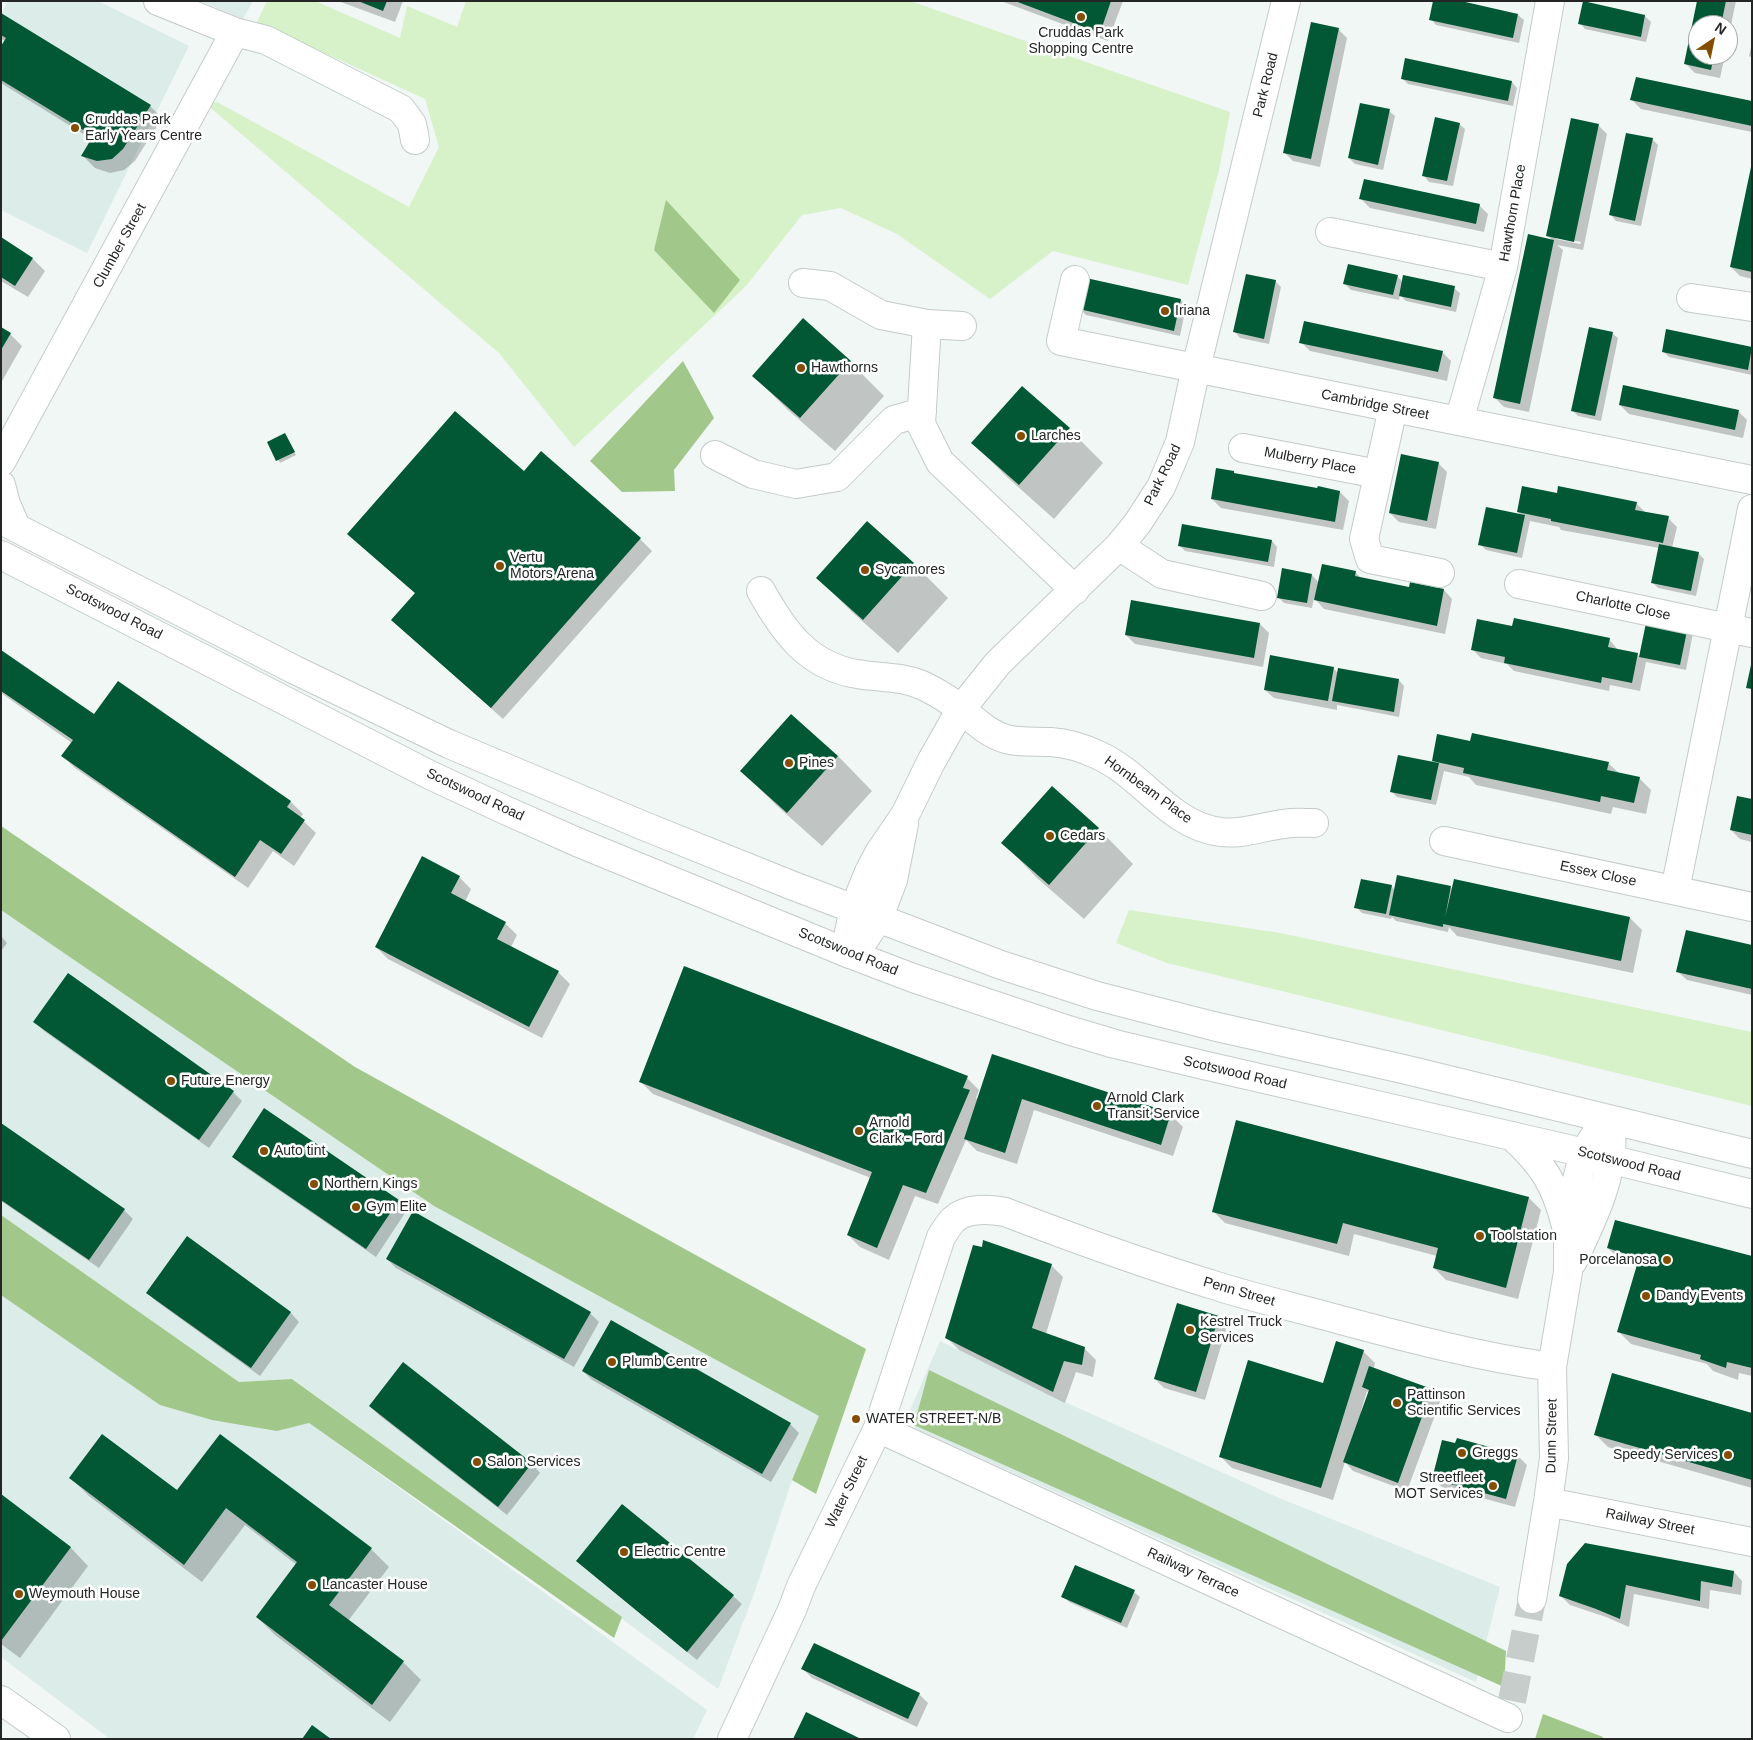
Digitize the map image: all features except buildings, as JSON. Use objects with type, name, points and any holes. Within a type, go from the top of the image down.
[{"type":"street","points":[[158,1],[235,32],[266,40],[401,109],[412,124],[415,140]]},
{"type":"street","name":"Park Road","points":[[850,954],[849,932],[866,914],[869,872],[879,853],[905,815],[931,762],[961,709],[998,663],[1119,546],[1137,524],[1161,487],[1180,442],[1196,368],[1286,1]]},
{"type":"street","name":"Hawthorn Place","points":[[1459,421],[1503,267],[1550,1]]},
{"type":"street","name":"Clumber Street","points":[[9,524],[2,469],[235,32]]},
{"type":"street","points":[[1330,232],[1503,267]]},
{"type":"street","name":"Cambridge Street","points":[[1075,280],[1060,341],[1752,480]]},
{"type":"street","points":[[803,283],[830,286],[881,315],[927,324],[962,326]]},
{"type":"street","points":[[1691,298],[1752,307]]},
{"type":"street","points":[[927,324],[921,424],[940,462],[1075,590]]},
{"type":"street","points":[[1393,408],[1364,539],[1370,559],[1440,573]]},
{"type":"street","points":[[715,454],[753,474],[796,484],[837,477],[894,420],[922,412]]},
{"type":"street","name":"Mulberry Place","points":[[1243,448],[1378,474]]},
{"type":"street","points":[[1675,890],[1740,630],[1752,509]]},
{"type":"street","points":[[9,524],[287,666],[449,744],[644,826],[1001,965],[1097,996],[1213,1026],[1403,1069],[1752,1154]]},
{"type":"street","points":[[1119,546],[1162,574],[1262,596]]},
{"type":"street","name":"Scotswood Road","points":[[1,556],[430,774],[505,810],[577,842],[850,954],[956,993],[1115,1044],[1203,1066],[1610,1159],[1752,1194]]},
{"type":"street","name":"Charlotte Close","points":[[1519,584],[1740,630]]},
{"type":"street","name":"Hornbeam Place","points":[[761,591],[787,633],[802,649],[829,666],[857,674],[911,681],[924,686],[961,709],[985,729],[1004,738],[1069,745],[1100,755],[1135,778],[1169,809],[1183,819],[1199,826],[1221,832],[1252,830],[1286,823],[1314,823]]},
{"type":"street","name":"Essex Close","points":[[1444,840],[1752,907]]},
{"type":"street","name":"Dunn Street","points":[[1532,1599],[1554,1458],[1552,1366],[1568,1272],[1568,1235],[1573,1195],[1584,1153],[1608,1119]]},
{"type":"street","name":"Dunn Street","points":[[1568,1272],[1599,1203],[1610,1159],[1612,1139],[1608,1119]]},
{"type":"street","name":"Dunn Street","points":[[1512,1136],[1531,1153],[1546,1173],[1562,1210],[1568,1235]]},
{"type":"street","name":"Penn Street","points":[[942,1237],[954,1219],[968,1212],[985,1209],[1004,1212],[1160,1268],[1222,1288],[1376,1329],[1529,1364],[1552,1366]]},
{"type":"street","name":"Water Street","points":[[732,1739],[792,1610],[801,1586],[878,1428],[942,1237]]},
{"type":"street","name":"Railway Terrace","points":[[878,1428],[1508,1719]]},
{"type":"street","name":"Railway Street","points":[[1548,1502],[1752,1542]]},
{"type":"street","points":[[1,1700],[56,1739]]},
{"type":"shaded area","name":"Cruddas Park Early Years Centre","points":[[8,1],[98,1],[189,46],[87,253],[1,210],[1,15]]},
{"type":"shaded area","points":[[200,1],[253,1],[243,19]]},
{"type":"shaded area","points":[[1,910],[434,1206],[820,1416],[792,1480],[756,1588],[718,1689],[293,1379],[239,1382],[1,1215]]},
{"type":"shaded area","points":[[1,1268],[309,1423],[707,1710],[693,1739],[110,1739],[1,1657]]},
{"type":"shaded area","points":[[940,1341],[1058,1399],[1277,1497],[1500,1587],[1476,1682],[916,1429],[908,1415]]},
{"type":"green space","points":[[267,1],[315,1],[400,38],[407,6],[457,27],[466,1],[910,1],[1230,112],[1219,170],[1188,285],[1053,251],[990,299],[897,234],[841,208],[802,215],[746,286],[574,447],[499,353],[206,104],[217,102],[409,207],[439,147],[425,99],[257,22]]},
{"type":"green space","points":[[666,200],[740,280],[714,313],[654,250]]},
{"type":"green space","points":[[683,361],[714,418],[674,470],[675,491],[622,492],[590,461]]},
{"type":"green space","points":[[1,826],[355,1067],[866,1349],[816,1494],[792,1480],[819,1416],[434,1206],[1,910]]},
{"type":"green space","points":[[1129,910],[1280,933],[1752,1032],[1752,1106],[1167,963],[1116,943]]},
{"type":"green space","points":[[1,1215],[239,1382],[292,1379],[622,1617],[614,1638],[309,1423],[277,1431],[212,1420],[160,1405],[1,1295]]},
{"type":"green space","points":[[929,1370],[1506,1651],[1504,1687],[914,1425]]},
{"type":"green space","points":[[1543,1714],[1603,1737],[1602,1739],[1535,1739]]},
{"type":"tunnel","points":[[1512,1701],[1532,1599]]},
{"type":"place","name":"Cruddas Park Shopping Centre","points":[[1081,17]]},
{"type":"place","name":"Cruddas Park Early Years Centre","points":[[75,128]]},
{"type":"place","name":"Iriana","points":[[1165,311]]},
{"type":"place","name":"Hawthorns","points":[[801,368]]},
{"type":"place","name":"Larches","points":[[1021,436]]},
{"type":"place","name":"Vertu Motors Arena","points":[[500,566]]},
{"type":"place","name":"Sycamores","points":[[865,570]]},
{"type":"place","name":"Pines","points":[[789,763]]},
{"type":"place","name":"Cedars","points":[[1050,836]]},
{"type":"place","name":"Future Energy","points":[[171,1081]]},
{"type":"place","name":"Arnold Clark Transit Service","points":[[1097,1106]]},
{"type":"place","name":"Arnold Clark - Ford","points":[[859,1131]]},
{"type":"place","name":"Auto tint","points":[[264,1151]]},
{"type":"place","name":"Northern Kings","points":[[314,1184]]},
{"type":"place","name":"Gym Elite","points":[[356,1207]]},
{"type":"place","name":"Toolstation","points":[[1480,1236]]},
{"type":"place","name":"Porcelanosa","points":[[1667,1260]]},
{"type":"place","name":"Dandy Events","points":[[1646,1296]]},
{"type":"place","name":"Kestrel Truck Services","points":[[1190,1330]]},
{"type":"place","name":"Plumb Centre","points":[[612,1362]]},
{"type":"place","name":"Pattinson Scientific Services","points":[[1397,1403]]},
{"type":"place","name":"WATER STREET-N/B","points":[[856,1419]]},
{"type":"place","name":"Greggs","points":[[1462,1453]]},
{"type":"place","name":"Speedy Services","points":[[1728,1455]]},
{"type":"place","name":"Salon Services","points":[[477,1462]]},
{"type":"place","name":"Streetfleet MOT Services","points":[[1493,1486]]},
{"type":"place","name":"Electric Centre","points":[[624,1552]]},
{"type":"place","name":"Lancaster House","points":[[312,1585]]},
{"type":"place","name":"Weymouth House","points":[[19,1594]]}]
